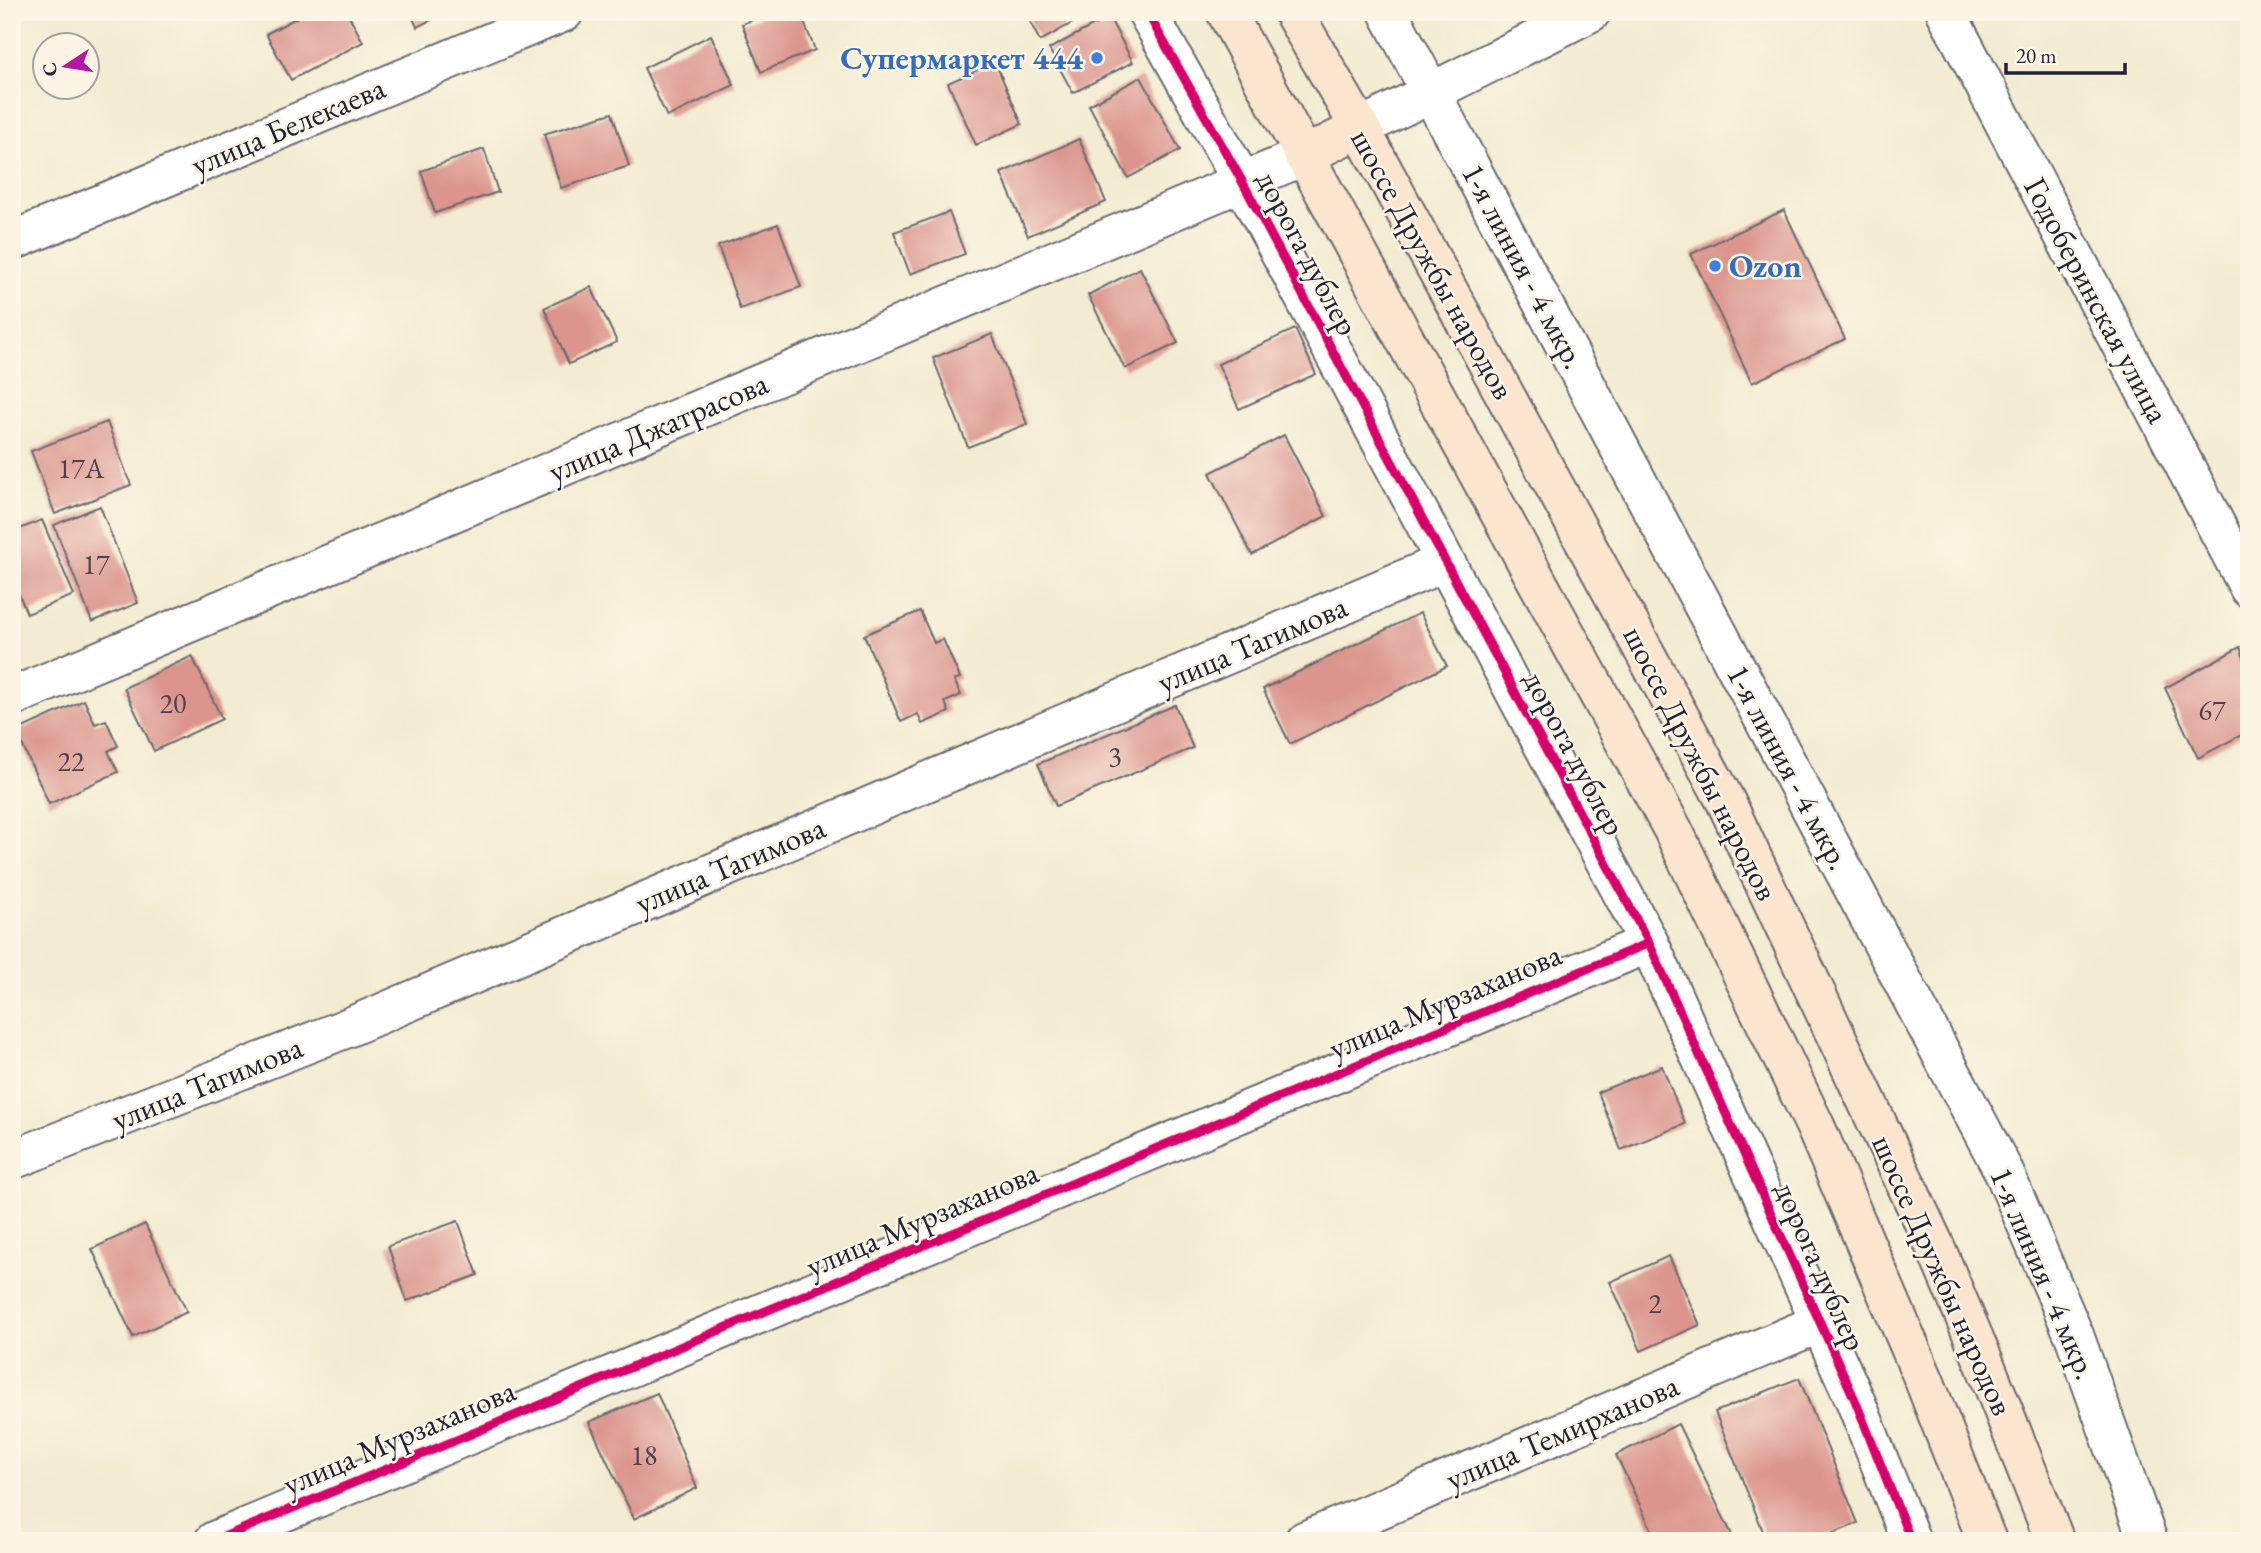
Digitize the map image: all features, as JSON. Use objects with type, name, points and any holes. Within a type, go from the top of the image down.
[{"type":"main road","points":[[1226,12],[1673,830],[1816,1128],[1924,1380],[1987,1541]]},
{"type":"main road","name":"шоссе Дружбы народов","points":[[1293,12],[1360,128],[1726,802],[1934,1244],[1984,1362],[2054,1541]]},
{"type":"main road","points":[[1304,156],[1360,128]]},
{"type":"street","name":"улица Белекаева","points":[[12,241],[564,12]]},
{"type":"street","name":"дорога дублер","points":[[1147,12],[1242,183],[1649,943],[1855,1400],[1911,1541]]},
{"type":"street","name":"1-я линия - 4 мкр.","points":[[1388,12],[2003,1170],[2074,1335],[2148,1541]]},
{"type":"street","points":[[1360,128],[1591,12]]},
{"type":"street","name":"Годоберинская улица","points":[[1946,12],[2249,588]]},
{"type":"street","name":"улица Джатрасова","points":[[12,697],[1304,156]]},
{"type":"street","name":"улица Тагимова","points":[[12,1160],[347,1028],[1444,562]]},
{"type":"street","name":"улица Мурзаханова","points":[[214,1541],[1649,943]]},
{"type":"street","name":"улица Темирханова","points":[[1304,1541],[1820,1323]]},
{"type":"building","points":[[307,12],[347,12],[363,42],[291,80],[266,34]]},
{"type":"building","points":[[410,12],[447,12],[417,27]]},
{"type":"building","points":[[771,12],[800,12],[815,50],[761,72],[742,24]]},
{"type":"building","points":[[1025,12],[1092,12],[1040,41]]},
{"type":"building","points":[[1109,17],[1133,62],[1073,93],[1049,49]]},
{"type":"building","points":[[711,35],[734,85],[667,117],[644,68]]},
{"type":"building","points":[[995,62],[1022,124],[976,145],[948,83]]},
{"type":"building","points":[[1141,77],[1180,150],[1128,178],[1089,105]]},
{"type":"building","points":[[612,113],[629,166],[561,188],[544,134]]},
{"type":"building","points":[[1079,139],[1106,202],[1028,236],[1001,173]]},
{"type":"building","points":[[484,149],[498,192],[435,213],[421,171]]},
{"type":"building","points":[[1784,210],[1845,339],[1752,383],[1691,254]]},
{"type":"building","points":[[949,212],[965,254],[910,274],[894,232]]},
{"type":"building","points":[[778,224],[801,287],[740,309],[718,246]]},
{"type":"building","points":[[1140,268],[1178,343],[1125,369],[1088,295]]},
{"type":"building","points":[[591,287],[617,342],[569,364],[544,308]]},
{"type":"building","points":[[1295,329],[1316,374],[1239,409],[1218,364]]},
{"type":"building","points":[[992,334],[1027,424],[968,447],[933,358]]},
{"type":"building","points":[[107,422],[131,485],[55,514],[31,451]]},
{"type":"building","points":[[1284,435],[1326,516],[1252,555],[1210,473]]},
{"type":"building","points":[[100,506],[138,603],[92,622],[54,525]]},
{"type":"building","points":[[42,520],[74,595],[27,614],[12,577],[12,532]]},
{"type":"building","points":[[920,611],[934,643],[943,639],[960,678],[954,680],[961,695],[945,702],[949,712],[922,724],[918,714],[901,722],[864,635]]},
{"type":"building","points":[[1420,613],[1447,666],[1290,744],[1263,689]]},
{"type":"building","points":[[2240,647],[2249,672],[2249,731],[2198,758],[2165,688]]},
{"type":"building","points":[[192,656],[222,719],[154,751],[124,688]]},
{"type":"building","points":[[84,700],[95,724],[106,720],[118,746],[108,751],[118,772],[49,804],[16,731]]},
{"type":"building","points":[[1175,705],[1193,748],[1056,806],[1038,764]]},
{"type":"building","points":[[1662,1066],[1685,1124],[1621,1150],[1598,1092]]},
{"type":"building","points":[[458,1221],[478,1275],[407,1301],[388,1246]]},
{"type":"building","points":[[145,1224],[187,1312],[133,1337],[92,1249]]},
{"type":"building","points":[[1669,1256],[1700,1325],[1641,1351],[1610,1282]]},
{"type":"building","points":[[1799,1378],[1858,1523],[1815,1541],[1767,1541],[1715,1412]]},
{"type":"building","points":[[657,1393],[697,1488],[634,1519],[589,1422]]},
{"type":"building","points":[[1678,1424],[1735,1541],[1657,1541],[1616,1455]]},
{"type":"cycle path","points":[[1147,12],[1243,183],[1649,943],[1855,1400],[1911,1541]]},
{"type":"cycle path","points":[[214,1541],[1649,943]]},
{"type":"place","name":"Супермаркет 444","points":[[1097,58]]},
{"type":"place","name":"Ozon","points":[[1715,266]]}]
